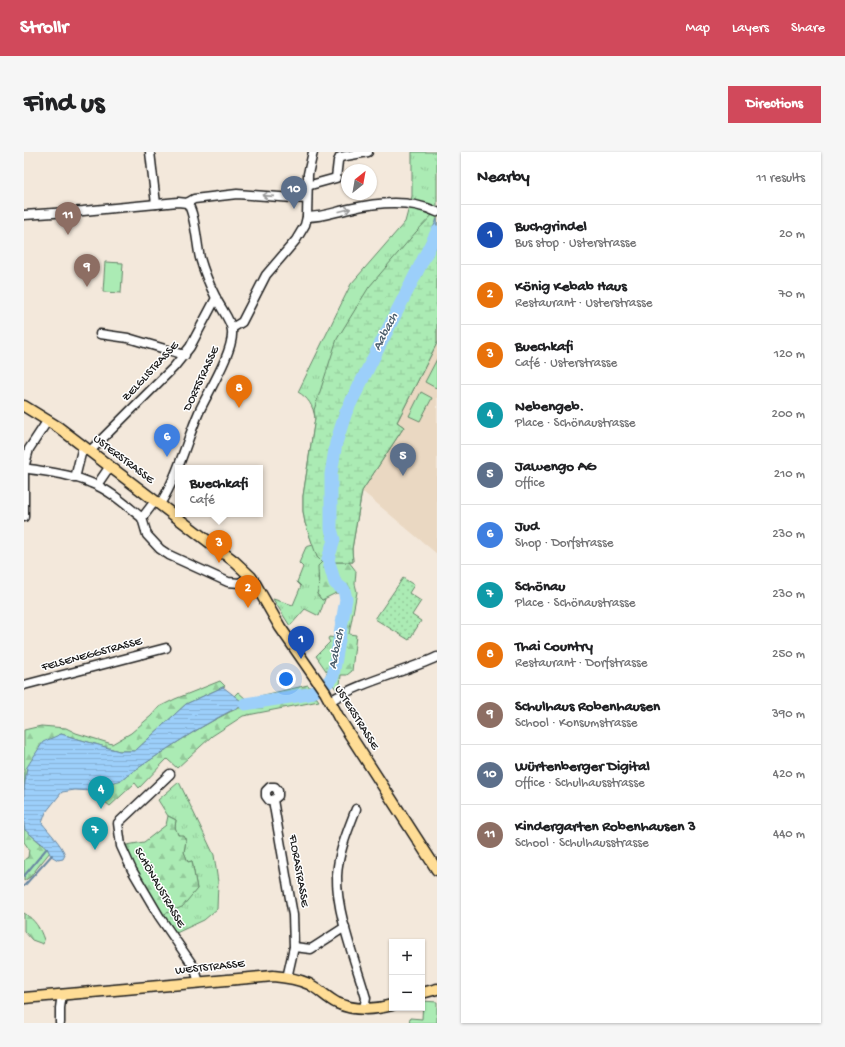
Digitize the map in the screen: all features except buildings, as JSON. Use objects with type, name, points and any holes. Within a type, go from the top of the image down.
[{"type":"main road","name":"USTERSTRASSE","points":[[24,406],[48,420],[175,516]]},
{"type":"main road","name":"USTERSTRASSE","points":[[177,517],[234,561],[251,577],[289,642],[318,682],[339,718],[437,870]]},
{"type":"main road","name":"WESTSTRASSE","points":[[24,998],[263,976],[287,978],[308,984],[338,1003],[364,1009],[389,1006]]},
{"type":"main road","points":[[425,992],[437,989]]},
{"type":"street","points":[[150,152],[156,204]]},
{"type":"street","points":[[187,203],[190,205],[192,213],[200,259],[216,298],[232,328],[242,322],[264,279],[274,264],[296,240],[304,225],[307,217],[308,170],[313,152]]},
{"type":"street","points":[[307,186],[336,178],[338,161],[340,157],[368,152]]},
{"type":"street","points":[[24,215],[178,202],[187,203],[194,200],[237,194],[307,198]]},
{"type":"street","points":[[307,217],[317,217],[362,206],[394,202],[415,204],[437,212]]},
{"type":"street","name":"ZELGLISTRASSE","points":[[87,449],[169,373],[185,355],[216,298]]},
{"type":"street","name":"DORFSTRASSE","points":[[178,465],[199,412],[230,348],[232,342],[232,328]]},
{"type":"street","points":[[100,334],[128,338],[185,355]]},
{"type":"street","points":[[24,517],[24,468],[29,449],[48,420]]},
{"type":"street","points":[[75,478],[87,449]]},
{"type":"street","points":[[97,486],[110,466]]},
{"type":"street","points":[[24,468],[75,478],[97,486],[110,493],[142,518],[147,535],[160,549],[169,555],[228,582],[239,583],[251,577]]},
{"type":"street","name":"DORFSTRASSE","points":[[142,518],[157,502],[171,482],[175,472]]},
{"type":"street","name":"FELSENEGGSTRASSE","points":[[24,685],[166,648]]},
{"type":"street","points":[[327,696],[416,666],[437,657]]},
{"type":"street","name":"SCHÖNAUSTRASSE","points":[[170,774],[118,823],[121,846],[132,870],[194,968],[199,982]]},
{"type":"street","name":"FLORASTRASSE","points":[[273,800],[288,893],[292,908],[294,931],[294,947],[287,978]]},
{"type":"street","points":[[356,809],[341,853],[337,876],[339,897],[345,927],[366,998],[364,1009]]},
{"type":"street","points":[[294,947],[310,949],[345,927]]},
{"type":"street","points":[[60,1023],[62,994]]},
{"type":"shaded area","points":[[437,343],[437,554],[362,491],[404,427],[397,422]]},
{"type":"green space","points":[[412,152],[437,152],[437,343],[397,422],[404,427],[362,491],[352,549],[353,562],[322,562],[318,578],[320,585],[317,594],[322,600],[325,599],[319,616],[305,609],[290,626],[273,599],[293,605],[301,586],[297,582],[303,567],[299,563],[306,547],[313,545],[305,523],[303,496],[315,418],[310,402],[298,392],[351,284],[405,222],[412,196]]},
{"type":"green space","points":[[437,210],[437,343],[397,422],[404,427],[362,491],[352,549],[353,562],[322,562],[317,557],[305,523],[303,496],[315,418],[314,410],[337,339],[369,287]]},
{"type":"green space","points":[[105,262],[123,263],[121,293],[103,292]]},
{"type":"green space","points":[[437,359],[437,386],[436,388],[425,382]]},
{"type":"green space","points":[[421,392],[432,398],[420,421],[409,416]]},
{"type":"green space","points":[[322,562],[349,562],[356,571],[355,584],[357,592],[349,634],[356,635],[352,671],[347,675],[341,675],[340,686],[336,689],[326,675],[334,660],[336,636],[343,594],[336,593],[322,600],[317,594],[319,584],[318,566]]},
{"type":"green space","points":[[403,578],[414,585],[409,593],[421,601],[412,615],[421,621],[409,640],[375,619]]},
{"type":"green space","points":[[329,637],[336,638],[334,660],[327,672],[316,656],[330,642],[328,639]]},
{"type":"green space","points":[[220,681],[225,686],[186,704],[135,751],[119,751],[61,734],[27,767],[24,790],[24,730],[41,726],[66,728],[76,733],[112,744],[131,733],[159,707]]},
{"type":"green space","points":[[308,685],[319,701],[243,716],[212,736],[177,768],[167,759],[139,788],[135,783],[110,806],[101,799],[109,792],[110,783],[122,780],[187,736],[216,719],[245,705],[234,696],[238,692],[246,699]]},
{"type":"green space","points":[[179,782],[214,855],[218,882],[217,909],[204,920],[172,935],[159,916],[189,897],[197,889],[192,861],[188,862],[184,852],[186,840],[176,832],[176,820],[168,816],[158,800]]},
{"type":"green space","points":[[168,816],[176,820],[175,827],[178,835],[183,835],[186,840],[184,852],[188,862],[192,861],[197,889],[182,907],[159,916],[121,846],[144,842],[166,825]]},
{"type":"green space","points":[[24,825],[50,852],[30,877],[24,881],[24,860],[28,857],[29,849],[24,842]]},
{"type":"green space","points":[[24,913],[34,921],[39,928],[44,940],[43,944],[32,940],[24,931]]},
{"type":"green space","points":[[425,1001],[437,1002],[437,1023],[409,1023],[410,1018],[422,1019],[422,1011],[425,1011]]},
{"type":"water","points":[[437,219],[435,243],[430,253],[421,263],[421,255]]},
{"type":"water","points":[[223,687],[245,704],[187,736],[122,780],[110,783],[109,792],[75,790],[62,792],[46,812],[42,823],[61,847],[65,855],[63,859],[58,860],[51,856],[47,848],[25,830],[24,790],[27,767],[43,742],[61,734],[119,751],[135,751],[186,704]]},
{"type":"waterway","name":"Aabach","points":[[245,704],[309,694],[322,687],[333,676],[346,599],[344,590],[335,583],[328,559],[334,540],[331,529],[331,474],[336,443],[346,412],[437,232]]},
{"type":"waterway","name":"Aabach","points":[[24,876],[47,848]]},
{"type":"waterway","name":"Aabach","points":[[24,886],[52,855]]},
{"type":"place","name":"Würtenberger Digital","points":[[294,209]]},
{"type":"place","name":"Kindergarten Robenhausen 3","points":[[68,235]]},
{"type":"place","name":"Schulhaus Robenhausen","points":[[87,287]]},
{"type":"place","name":"Thai Country","points":[[239,408]]},
{"type":"place","name":"Jud","points":[[167,457]]},
{"type":"place","name":"Jawengo AG","points":[[403,476]]},
{"type":"place","name":"Buechkafi","points":[[219,563]]},
{"type":"place","name":"König Kebab Haus","points":[[248,608]]},
{"type":"place","name":"Buchgrindel","points":[[301,659]]},
{"type":"place","name":"Nebengeb.","points":[[101,809]]},
{"type":"place","name":"Schönau","points":[[95,850]]}]
